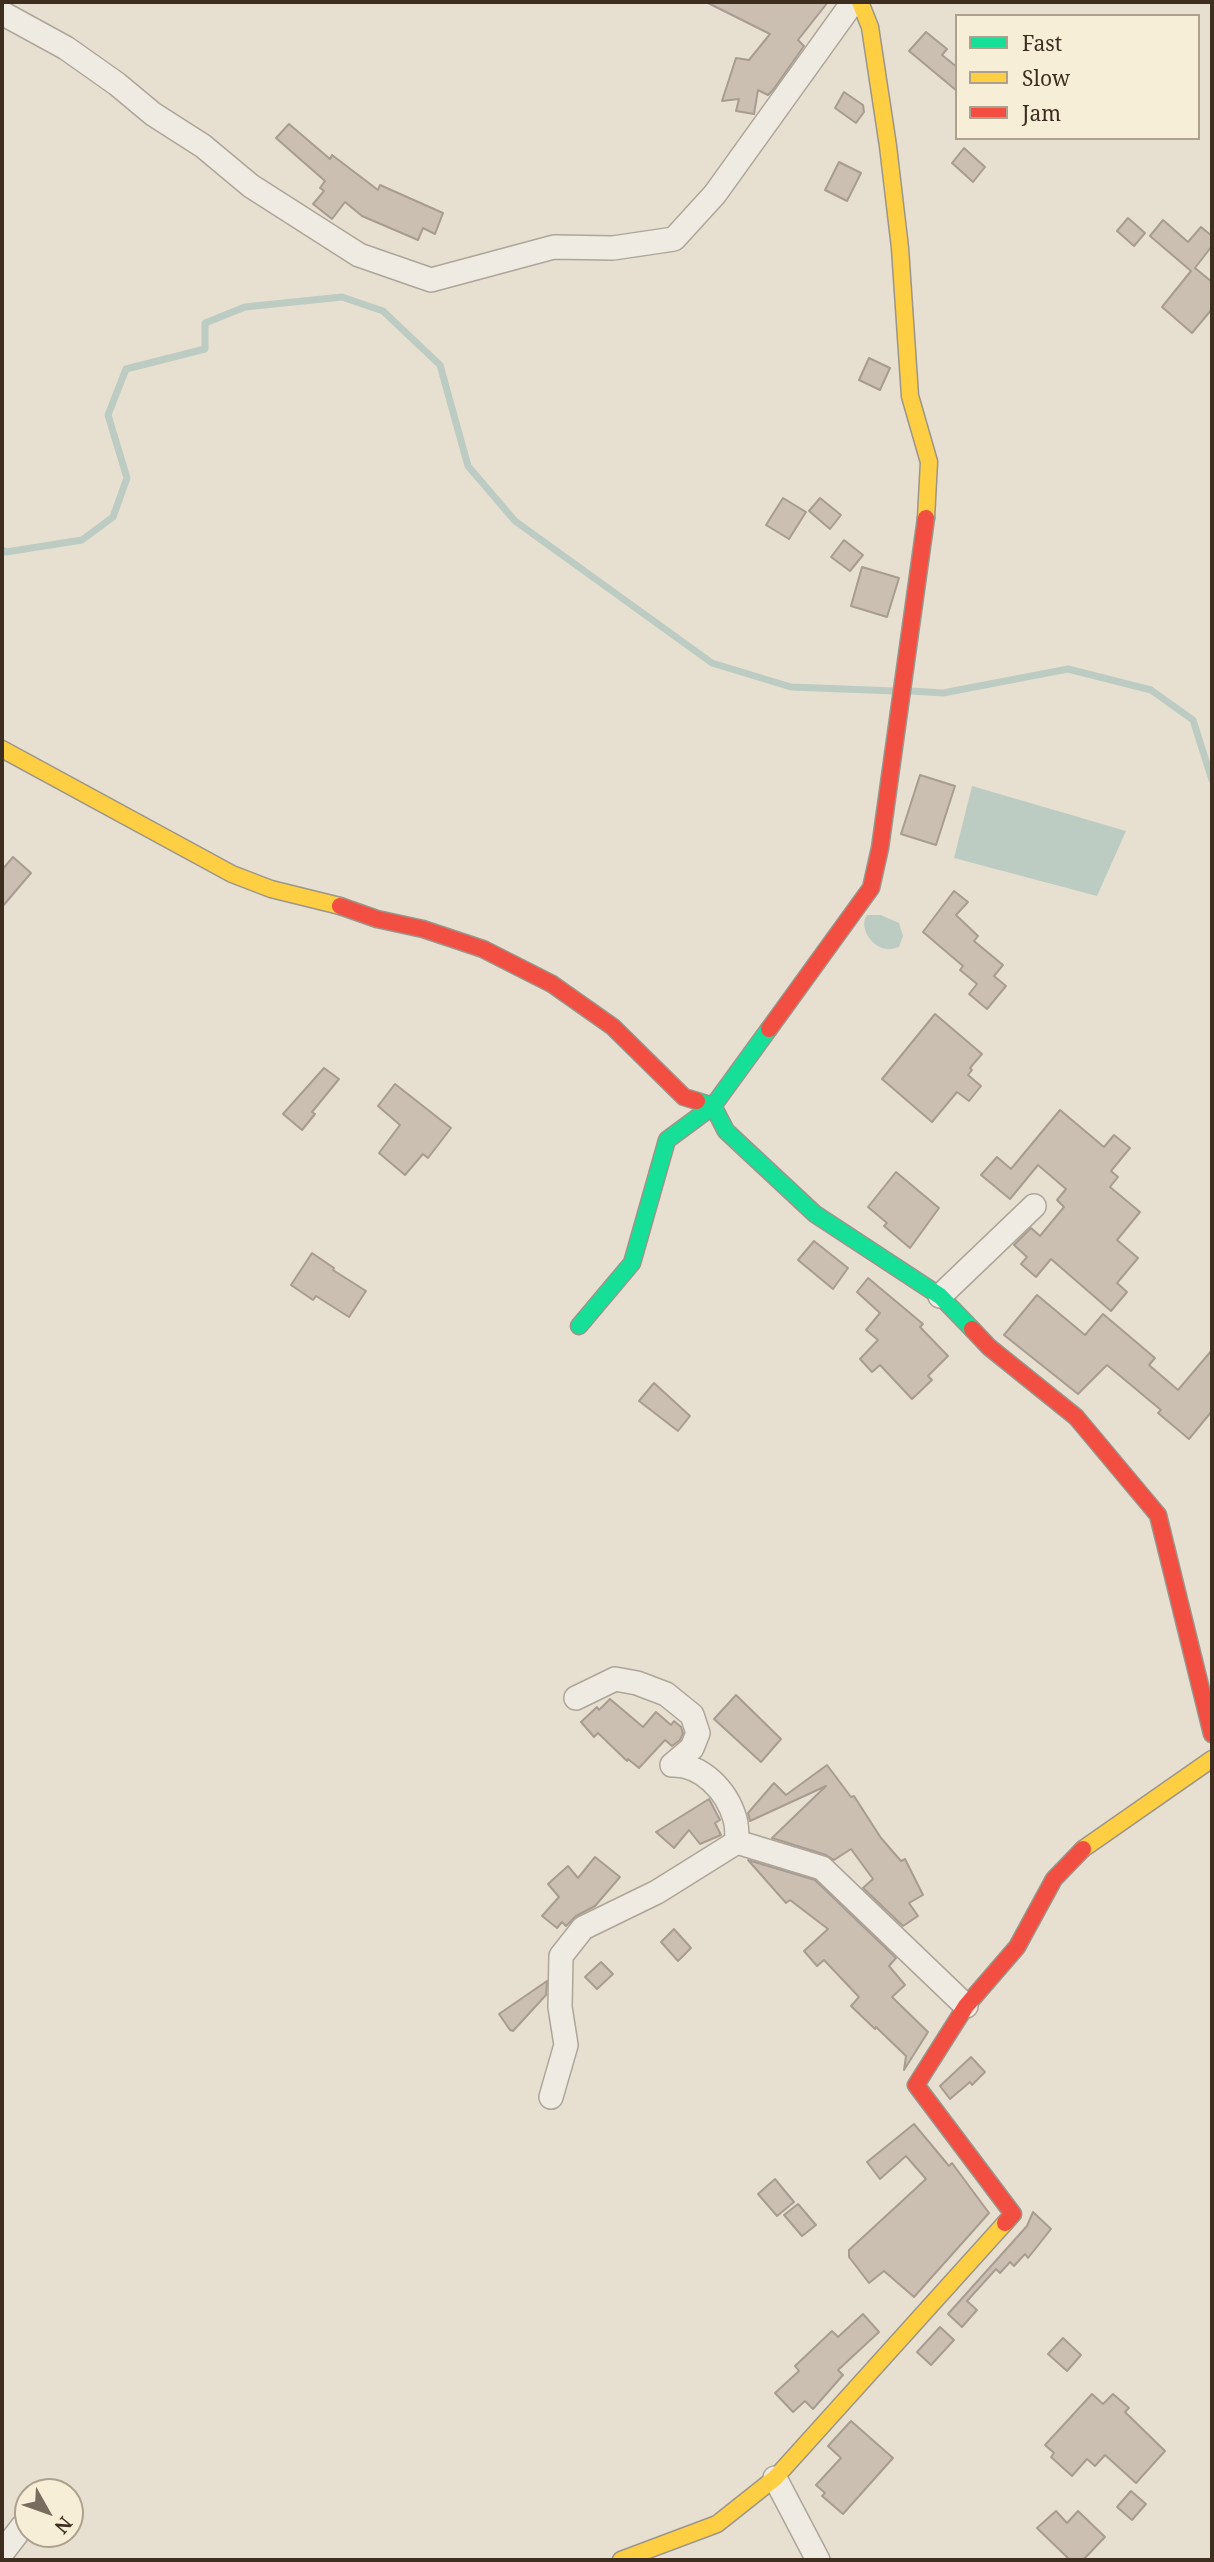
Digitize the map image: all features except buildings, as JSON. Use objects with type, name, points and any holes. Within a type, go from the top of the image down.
[{"type":"street","points":[[2,13],[66,48],[117,84],[152,114],[203,146],[251,186],[349,249],[431,280],[554,247],[613,248],[674,239],[715,194],[853,2]]},
{"type":"street","points":[[579,1326],[632,1263],[667,1140],[713,1106],[871,888],[880,848],[925,531],[929,463],[910,396],[900,247],[888,146],[870,27],[860,2]]},
{"type":"street","points":[[2,749],[232,874],[271,889],[423,929],[483,948],[552,984],[613,1027],[684,1097],[713,1106],[726,1131],[815,1214],[940,1296],[989,1348],[1076,1417],[1158,1515],[1212,1734]]},
{"type":"street","points":[[940,1296],[1034,1206]]},
{"type":"street","points":[[576,1698],[615,1679],[666,1694],[692,1715],[698,1733],[692,1748],[672,1765],[696,1768],[719,1788],[735,1819],[737,1842]]},
{"type":"street","points":[[621,2560],[716,2524],[775,2478],[1013,2214],[916,2085],[966,2006],[1017,1947],[1054,1879],[1084,1848],[1212,1759]]},
{"type":"street","points":[[551,2097],[566,2045],[560,2007],[561,1955],[583,1928],[657,1892],[737,1842],[822,1868],[966,2006]]},
{"type":"street","points":[[775,2478],[818,2560]]},
{"type":"street","points":[[2,2553],[14,2537]]},
{"type":"shaded area","points":[[972,786],[1126,831],[1097,896],[954,858]]},
{"type":"shaded area","points":[[867,915],[881,915],[899,923],[903,936],[899,947],[881,948],[872,941],[865,931]]},
{"type":"waterway","points":[[2,550],[6,552],[82,540],[113,517],[127,478],[108,415],[126,369],[205,349],[205,323],[245,307],[342,297],[383,311],[440,365],[468,466],[515,521],[712,663],[791,687],[895,691]]},
{"type":"waterway","points":[[911,691],[943,693],[1068,669],[1151,690],[1193,720],[1212,780]]},
{"type":"traffic: fast","points":[[579,1326],[632,1263],[667,1140],[713,1106],[769,1029]]},
{"type":"traffic: fast","points":[[697,1101],[713,1106],[726,1131],[815,1214],[940,1296],[972,1329]]},
{"type":"traffic: slow","points":[[860,2],[870,27],[888,146],[900,248],[910,396],[929,462],[926,518]]},
{"type":"traffic: slow","points":[[2,749],[232,874],[271,889],[340,906]]},
{"type":"traffic: slow","points":[[1083,1849],[1212,1759]]},
{"type":"traffic: slow","points":[[621,2560],[717,2524],[775,2478],[1005,2223]]},
{"type":"traffic: jam","points":[[769,1029],[871,888],[880,848],[926,518]]},
{"type":"traffic: jam","points":[[340,906],[483,949],[552,984],[613,1027],[684,1097],[697,1101]]},
{"type":"traffic: jam","points":[[972,1329],[989,1347],[1076,1417],[1158,1515],[1212,1734]]},
{"type":"traffic: jam","points":[[1005,2223],[1013,2214],[916,2085],[966,2006],[1017,1947],[1054,1879],[1083,1849]]}]
